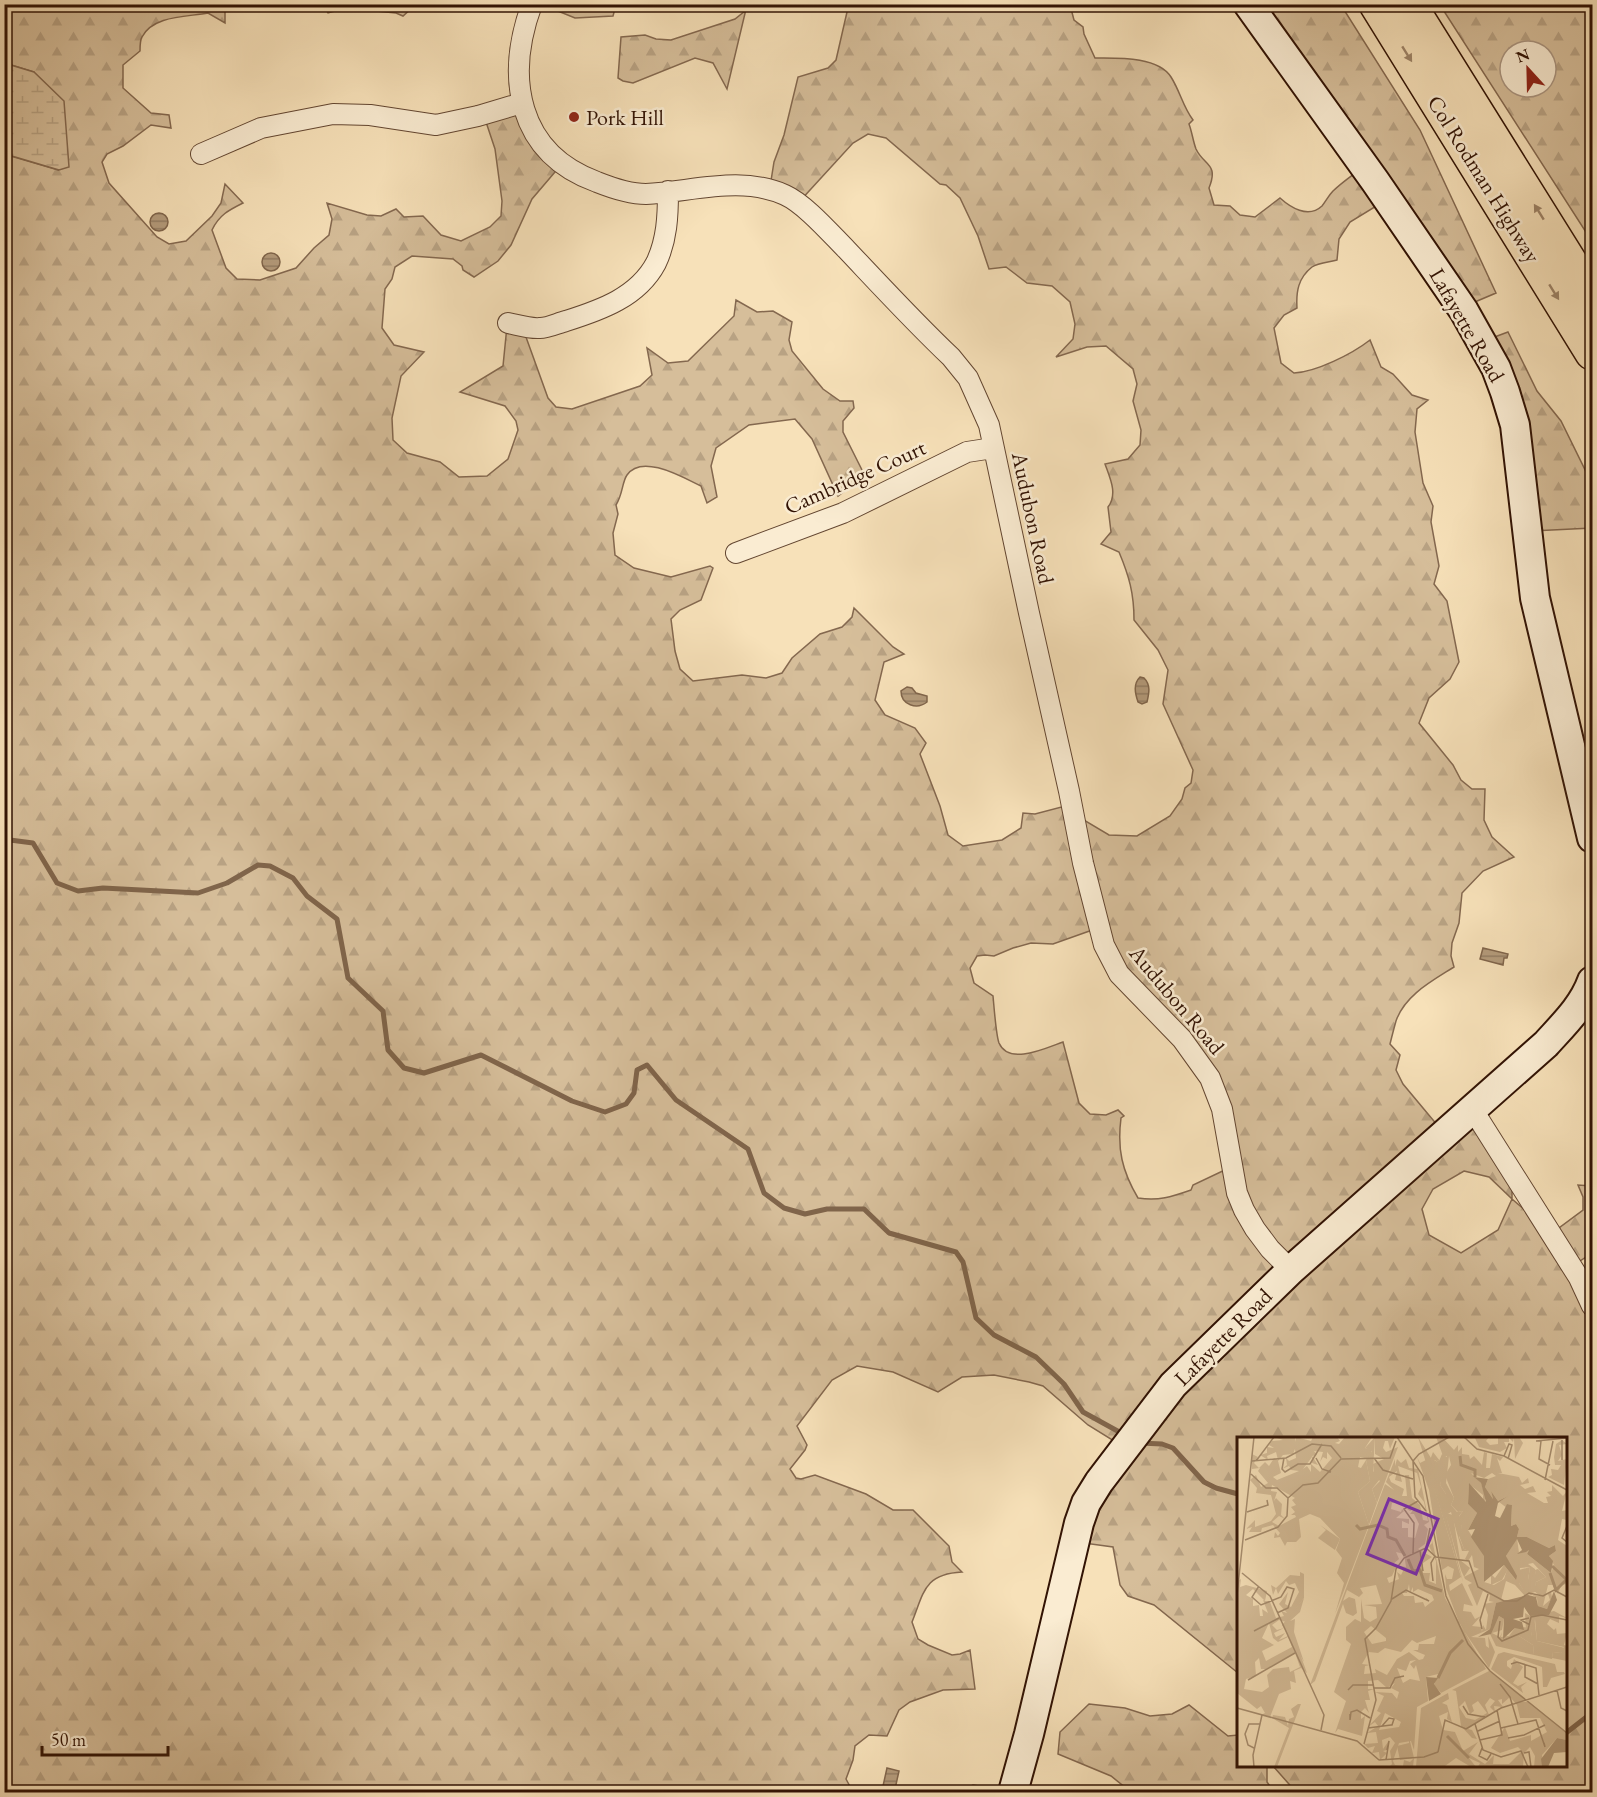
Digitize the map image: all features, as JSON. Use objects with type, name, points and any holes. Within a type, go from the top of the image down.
[{"type":"highway","name":"Col Rodman Highway","points":[[1376,4],[1593,353]]},
{"type":"highway","name":"Col Rodman Highway","points":[[1409,4],[1593,297]]},
{"type":"street","name":"Audubon Road","points":[[532,4],[521,47],[519,81],[522,103],[530,126],[538,139],[572,171],[616,189],[644,194],[737,185],[766,188],[786,195],[827,230],[951,357],[968,378],[989,425],[1070,790],[1083,863],[1104,945],[1119,974],[1182,1039],[1210,1077],[1222,1109],[1237,1193],[1244,1210],[1270,1249],[1291,1270]]},
{"type":"street","name":"Lafayette Road","points":[[1248,4],[1433,265],[1464,311],[1496,368],[1515,425],[1535,598],[1593,838]]},
{"type":"street","points":[[201,154],[261,128],[333,114],[370,115],[436,125],[522,103]]},
{"type":"street","points":[[508,323],[541,328],[592,313],[629,294],[649,275],[661,250],[667,222],[668,191]]},
{"type":"street","name":"Cambridge Court","points":[[736,553],[843,513],[967,452],[993,448]]},
{"type":"street","name":"Lafayette Road","points":[[1013,1792],[1032,1724],[1079,1523],[1086,1503],[1099,1482],[1173,1385],[1291,1270],[1546,1044],[1577,1009],[1593,981]]},
{"type":"street","points":[[1473,1110],[1579,1278],[1593,1306]]},
{"type":"green space","points":[[5,5],[225,5],[225,23],[208,13],[172,18],[147,30],[141,38],[140,51],[123,65],[123,88],[151,113],[169,115],[171,128],[151,125],[123,146],[107,154],[102,162],[109,183],[157,237],[169,244],[186,241],[212,216],[221,203],[225,184],[243,203],[218,220],[212,230],[226,268],[237,279],[260,280],[296,268],[329,235],[332,219],[327,203],[367,215],[381,216],[396,209],[404,217],[423,216],[441,235],[461,241],[490,227],[501,216],[502,201],[495,149],[484,116],[520,101],[561,165],[532,199],[511,245],[498,261],[474,277],[463,270],[462,266],[453,259],[412,256],[395,267],[392,279],[385,289],[382,328],[394,345],[424,352],[401,376],[392,418],[393,440],[407,453],[440,462],[459,477],[487,476],[508,459],[518,430],[516,421],[505,406],[460,392],[503,366],[507,326],[522,326],[548,398],[556,407],[572,409],[640,386],[652,375],[647,348],[668,363],[688,361],[734,316],[736,300],[757,312],[773,311],[792,322],[789,340],[792,351],[823,389],[840,401],[853,401],[854,408],[843,421],[843,432],[866,478],[859,480],[838,496],[812,439],[795,419],[749,425],[716,448],[711,466],[717,497],[707,503],[701,486],[663,469],[642,466],[627,475],[616,505],[618,514],[613,533],[615,555],[634,568],[671,577],[710,566],[713,568],[701,600],[680,610],[671,619],[680,669],[693,681],[742,675],[766,678],[782,673],[792,658],[820,634],[842,627],[852,617],[854,608],[893,647],[904,654],[884,662],[875,700],[885,715],[915,728],[926,743],[920,754],[940,806],[948,835],[963,846],[1002,840],[1021,828],[1023,813],[1035,814],[1069,805],[1082,819],[1109,835],[1137,836],[1170,816],[1182,799],[1185,788],[1191,783],[1193,770],[1163,704],[1168,670],[1158,650],[1134,620],[1130,585],[1119,552],[1101,544],[1111,532],[1108,507],[1113,491],[1105,464],[1128,459],[1140,445],[1141,430],[1133,401],[1137,384],[1133,369],[1106,346],[1087,347],[1056,357],[1073,339],[1075,324],[1070,302],[1052,286],[1027,283],[1006,267],[989,269],[978,236],[960,198],[886,138],[868,134],[853,143],[799,202],[770,187],[774,162],[784,135],[798,77],[828,68],[836,60],[847,12],[845,5],[1070,5],[1074,20],[1083,27],[1095,58],[1125,58],[1147,62],[1165,70],[1171,77],[1193,120],[1189,124],[1196,149],[1211,169],[1212,180],[1209,188],[1214,205],[1230,206],[1240,215],[1255,217],[1280,198],[1294,208],[1311,212],[1322,206],[1333,191],[1363,167],[1248,5],[1341,5],[1420,130],[1496,293],[1463,307],[1386,200],[1350,222],[1339,239],[1337,260],[1317,264],[1307,271],[1299,286],[1297,308],[1284,315],[1274,328],[1281,363],[1294,373],[1333,361],[1370,340],[1381,367],[1393,374],[1412,395],[1428,400],[1417,409],[1415,432],[1423,483],[1433,506],[1431,522],[1439,566],[1434,584],[1447,601],[1459,662],[1450,679],[1429,698],[1419,723],[1453,765],[1461,780],[1472,789],[1485,789],[1484,820],[1492,837],[1514,857],[1483,871],[1462,893],[1459,923],[1452,943],[1451,956],[1454,967],[1420,990],[1406,1004],[1396,1021],[1390,1044],[1400,1055],[1396,1070],[1403,1084],[1443,1132],[1465,1115],[1512,1172],[1512,1199],[1552,1233],[1583,1210],[1583,1197],[1578,1185],[1592,1186],[1592,1253],[1574,1265],[1592,1309],[1592,1792],[1296,1792],[1274,1767],[1567,1767],[1567,1437],[1237,1437],[1237,1672],[1154,1605],[1128,1596],[1120,1585],[1113,1547],[1076,1542],[1119,1444],[1088,1425],[1043,1386],[994,1375],[962,1377],[938,1392],[893,1372],[857,1366],[832,1380],[797,1426],[807,1445],[790,1469],[796,1478],[815,1475],[866,1494],[893,1510],[913,1510],[949,1546],[952,1562],[962,1572],[940,1576],[927,1586],[912,1622],[918,1639],[928,1645],[952,1655],[970,1650],[975,1689],[943,1690],[910,1702],[899,1710],[887,1736],[869,1735],[855,1746],[846,1779],[853,1792],[5,1792],[4,154],[58,170],[34,72],[5,63]],"holes":[[[1098,928],[1130,986],[1211,1082],[1229,1168],[1193,1185],[1191,1190],[1159,1199],[1138,1198],[1128,1178],[1120,1150],[1121,1118],[1124,1116],[1118,1110],[1106,1115],[1090,1114],[1079,1103],[1063,1042],[1028,1053],[1019,1054],[1004,1050],[998,1039],[993,996],[974,983],[970,968],[977,956],[994,956],[1031,943],[1053,944]],[[1464,1171],[1489,1177],[1512,1199],[1498,1230],[1461,1253],[1429,1235],[1422,1209],[1433,1189]]]},
{"type":"green space","points":[[323,5],[415,5],[403,16],[396,13],[346,8],[328,13]]},
{"type":"green space","points":[[543,5],[616,5],[613,16],[575,18]]},
{"type":"green space","points":[[745,5],[747,5],[727,89],[713,63],[695,58],[633,83],[618,78],[621,37],[645,35],[656,39],[671,40],[735,19],[745,11]]},
{"type":"green space","points":[[1440,5],[1592,5],[1592,240],[1500,99],[1558,99],[1558,39],[1498,39],[1498,95]]},
{"type":"green space","points":[[4,63],[34,72],[64,101],[69,167],[59,170],[5,154]]},
{"type":"green space","points":[[1508,332],[1537,391],[1561,421],[1592,484],[1592,528],[1532,531],[1481,342]]},
{"type":"green space","points":[[1089,1704],[1125,1708],[1150,1716],[1172,1714],[1189,1705],[1228,1736],[1237,1735],[1237,1767],[1267,1767],[1267,1782],[1274,1792],[1131,1792],[1111,1776],[1058,1754],[1060,1732]]},
{"type":"green space","points":[[973,1785],[1015,1792],[959,1792]]},
{"type":"shaded area","points":[[159,213],[167,218],[168,222],[163,230],[159,231],[151,226],[150,222],[155,214]]},
{"type":"shaded area","points":[[271,253],[277,256],[280,262],[277,268],[271,271],[265,268],[262,262],[265,256]]},
{"type":"shaded area","points":[[1140,677],[1148,683],[1149,689],[1147,702],[1142,704],[1138,702],[1135,692],[1136,683]]},
{"type":"shaded area","points":[[907,687],[927,696],[927,702],[919,706],[907,703],[901,691]]},
{"type":"shaded area","points":[[1483,948],[1508,954],[1507,958],[1504,958],[1503,965],[1480,959]]},
{"type":"shaded area","points":[[887,1768],[899,1771],[895,1789],[883,1786]]},
{"type":"waterway","points":[[4,842],[10,840],[33,843],[57,883],[78,891],[103,888],[198,893],[227,883],[258,865],[270,866],[293,878],[307,896],[337,919],[348,978],[383,1011],[388,1050],[404,1068],[424,1073],[481,1055],[572,1101],[605,1112],[626,1104],[634,1093],[637,1070],[647,1065],[676,1100],[748,1149],[764,1193],[784,1208],[805,1214],[827,1209],[864,1209],[889,1233],[956,1252],[963,1262],[976,1318],[994,1335],[1036,1357],[1064,1384],[1083,1412],[1123,1434]]},
{"type":"waterway","points":[[1140,1443],[1162,1444],[1173,1448],[1204,1482],[1237,1494]]},
{"type":"waterway","points":[[1567,1732],[1589,1715],[1592,1674]]},
{"type":"place","name":"Pork Hill","points":[[574,117]]}]
